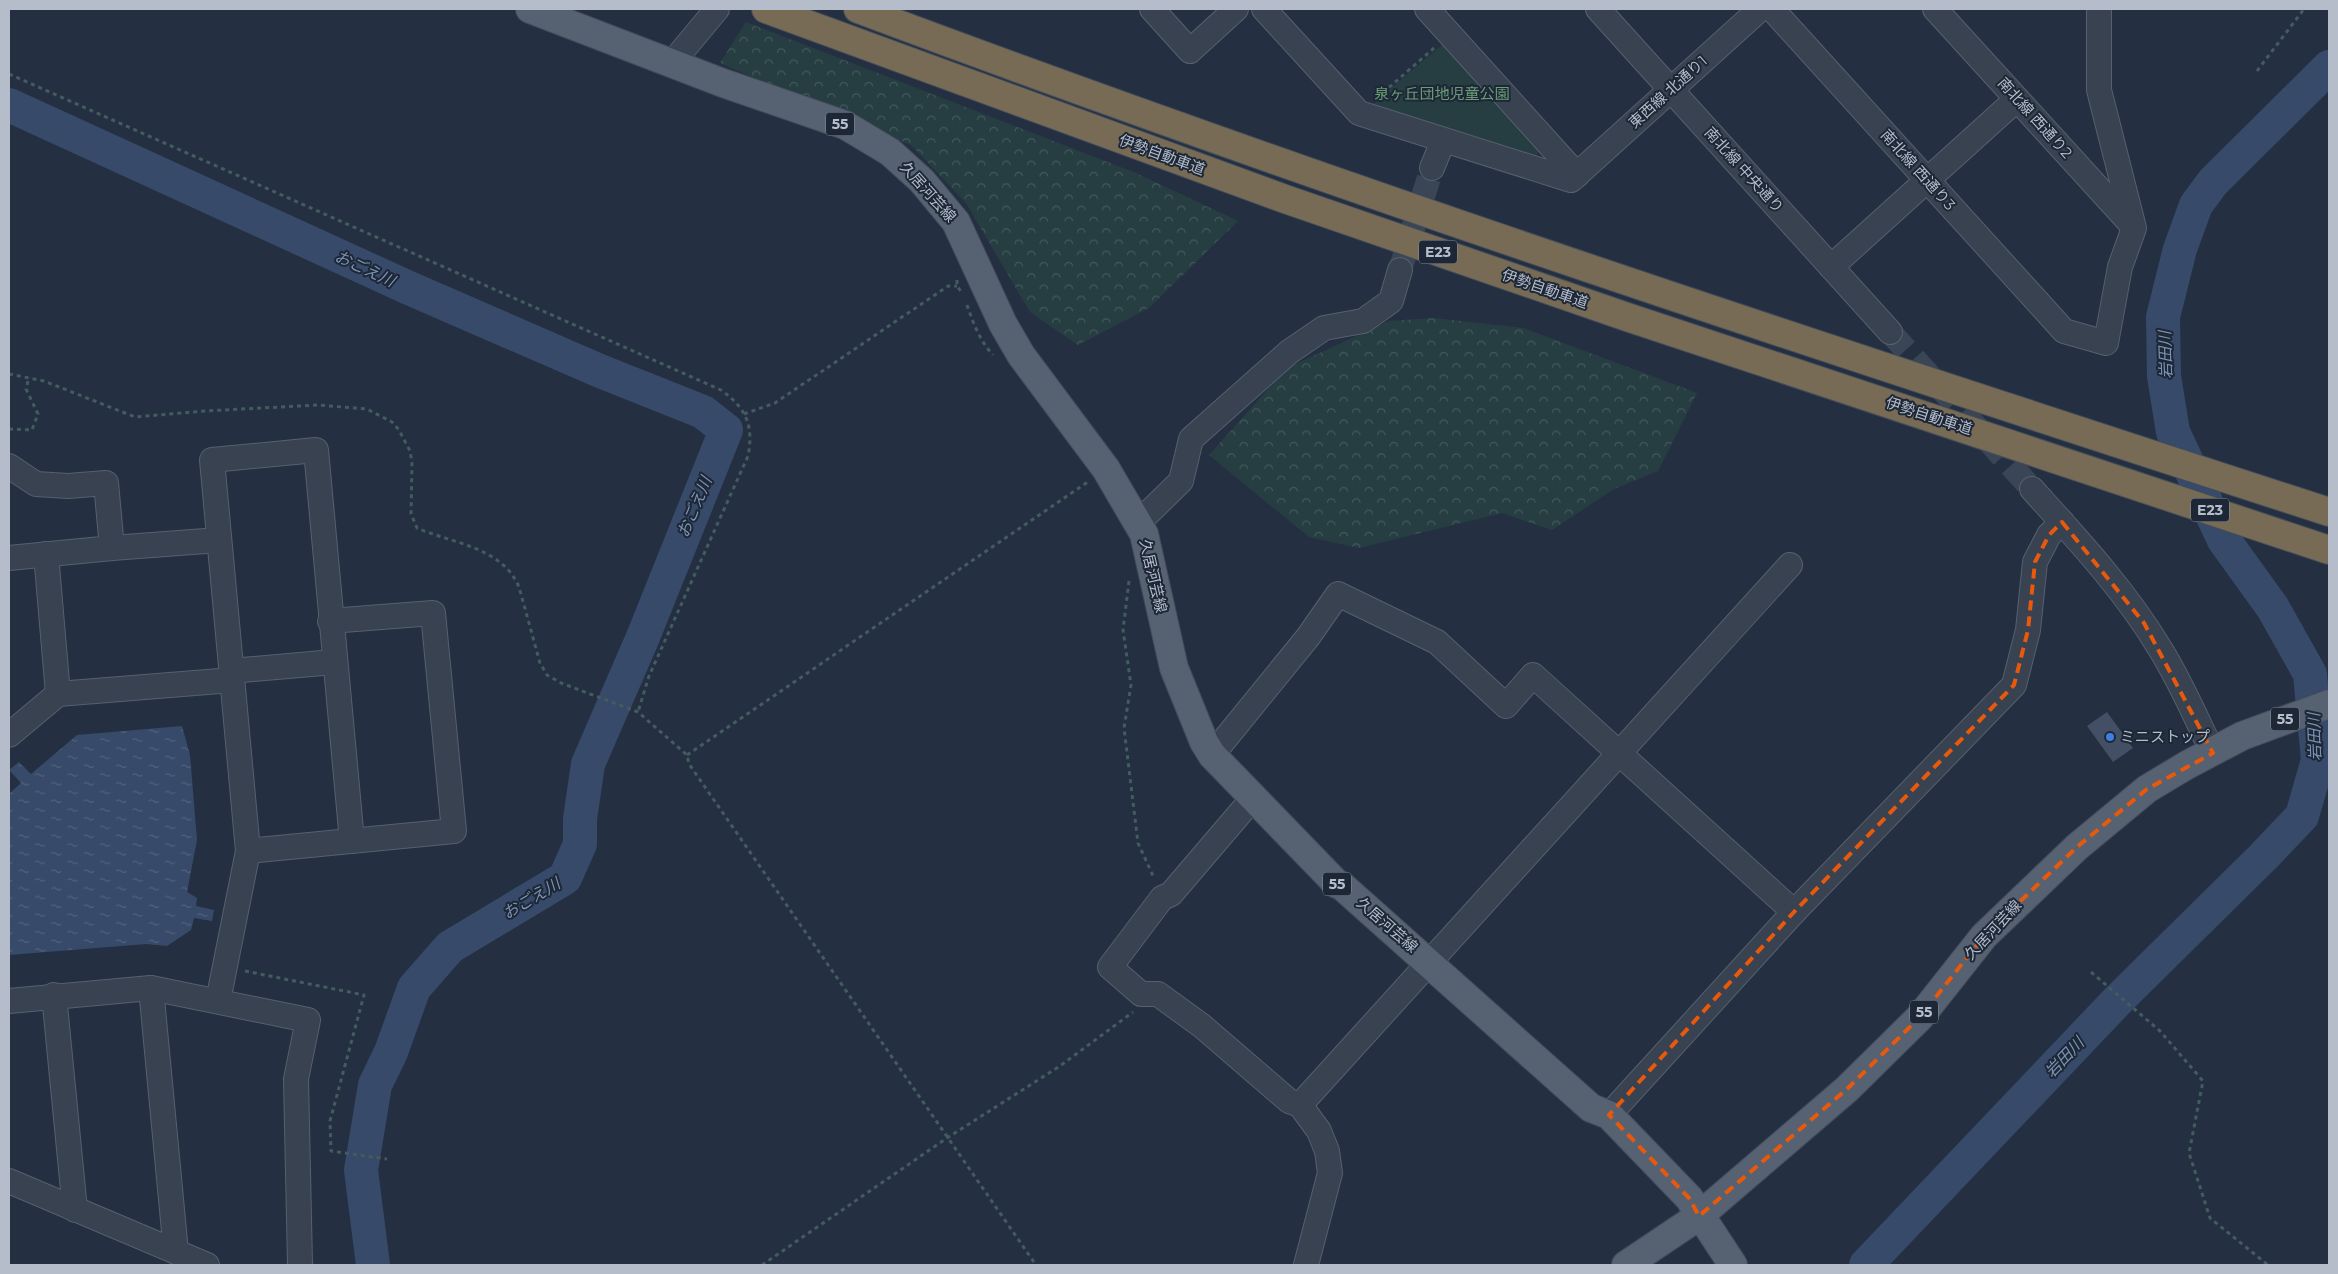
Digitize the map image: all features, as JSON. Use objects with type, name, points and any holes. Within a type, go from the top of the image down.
[{"type":"highway","name":"E23","points":[[858,9],[1048,80],[1305,172],[1638,286],[2329,512]]},
{"type":"highway","name":"伊勢自動車道","points":[[778,14],[1295,202],[1627,317],[2329,550]]},
{"type":"main road","name":"久居河芸線","points":[[530,9],[722,83],[845,125],[890,152],[917,176],[956,222],[1003,324],[1021,355],[1106,469],[1144,534],[1174,668],[1197,726],[1212,755],[1338,884],[1429,962],[1591,1108],[1609,1115],[1689,1198],[1699,1216],[1733,1265]]},
{"type":"main road","name":"久居河芸線","points":[[1626,1265],[1699,1216],[1847,1090],[1920,1017],[1984,936],[2077,847],[2147,789],[2186,765],[2242,736],[2329,704]]},
{"type":"street","points":[[672,63],[717,9]]},
{"type":"street","points":[[1152,9],[1190,50],[1236,9]]},
{"type":"street","points":[[1264,9],[1359,113],[1571,180],[1577,175],[1427,9]]},
{"type":"street","name":"南北線 中央通り","points":[[1598,9],[1890,332]]},
{"type":"street","name":"東西線 北通り1","points":[[1577,175],[1760,9]]},
{"type":"street","name":"南北線 西通り3","points":[[1772,9],[2064,331],[2106,343],[2120,267],[2134,228]]},
{"type":"street","name":"南北線 西通り2","points":[[1936,9],[2134,228]]},
{"type":"street","points":[[2098,10],[2099,90],[2134,228]]},
{"type":"street","points":[[1832,267],[2017,99]]},
{"type":"street","points":[[1432,168],[1443,141]]},
{"type":"street","points":[[1137,524],[1181,481],[1191,439],[1289,352],[1324,328],[1363,321],[1391,301],[1400,270]]},
{"type":"street","points":[[218,1001],[248,852],[212,460],[316,450],[330,622],[352,840]]},
{"type":"street","points":[[9,466],[36,484],[68,486],[106,483],[112,548]]},
{"type":"street","points":[[2032,489],[2101,566],[2144,623],[2160,649],[2213,752]]},
{"type":"street","points":[[1609,1115],[1794,912],[2014,686],[2028,630],[2035,562],[2049,535],[2062,522]]},
{"type":"street","points":[[9,558],[219,540]]},
{"type":"street","points":[[46,554],[58,694]]},
{"type":"street","points":[[1300,1105],[1790,565]]},
{"type":"street","points":[[1212,755],[1308,637],[1338,594],[1437,642],[1506,706],[1533,675],[1794,912]]},
{"type":"street","points":[[248,852],[454,831],[433,613],[330,622]]},
{"type":"street","points":[[9,735],[58,694],[334,662]]},
{"type":"street","points":[[1253,798],[1171,894],[1162,898],[1110,967],[1140,994],[1158,994],[1230,1049],[1289,1101],[1300,1105],[1319,1131],[1327,1151],[1330,1173],[1306,1265]]},
{"type":"street","points":[[151,988],[176,1252]]},
{"type":"street","points":[[9,1001],[54,995],[151,988],[308,1020],[296,1078],[300,1265]]},
{"type":"street","points":[[54,995],[75,1210]]},
{"type":"street","points":[[9,1181],[207,1265]]},
{"type":"path","points":[[2257,71],[2304,9]]},
{"type":"path","points":[[1359,113],[1450,35]]},
{"type":"path","points":[[9,74],[721,390],[734,399],[744,414],[750,436],[748,456],[649,676],[638,712]]},
{"type":"path","points":[[957,279],[957,286],[964,297],[972,320],[986,348],[998,360]]},
{"type":"path","points":[[744,414],[775,404],[948,286],[957,286]]},
{"type":"path","points":[[9,429],[32,430],[38,414],[26,389],[29,377]]},
{"type":"path","points":[[1084,473],[1094,486]]},
{"type":"path","points":[[686,756],[1089,480]]},
{"type":"path","points":[[1129,578],[1123,630],[1131,685],[1124,728],[1126,748],[1139,849],[1162,898]]},
{"type":"path","points":[[596,695],[638,712],[686,756],[689,764],[1036,1265]]},
{"type":"path","points":[[2091,972],[2160,1031],[2203,1081],[2189,1153],[2210,1218],[2268,1265]]},
{"type":"path","points":[[762,1265],[947,1138],[1060,1066],[1158,994]]},
{"type":"path","points":[[331,1150],[387,1158]]},
{"type":"highlighted area","points":[[2062,522],[2144,623],[2213,753],[2147,789],[2077,847],[1984,936],[1920,1017],[1847,1089],[1699,1216],[1689,1198],[1609,1115],[1794,912],[2014,685],[2028,630],[2035,562],[2049,535]]},
{"type":"green space","points":[[746,22],[1136,173],[1238,221],[1149,308],[1078,345],[1030,312],[966,203],[911,145],[720,63]]},
{"type":"green space","name":"泉ヶ丘団地児童公園","points":[[1445,42],[1542,148],[1533,160],[1368,108]]},
{"type":"green space","points":[[1434,318],[1523,328],[1697,393],[1658,471],[1614,489],[1552,530],[1502,513],[1359,548],[1309,537],[1209,455],[1287,368],[1389,321]]},
{"type":"water","points":[[182,726],[190,755],[197,840],[187,892],[197,898],[196,906],[214,910],[212,921],[194,918],[191,930],[167,946],[146,944],[9,955],[9,794],[21,783],[9,770],[19,762],[31,774],[77,735]]},
{"type":"building","name":"ミニストップ","points":[[2107,712],[2133,748],[2113,762],[2087,726]]},
{"type":"waterway","name":"岩田川","points":[[1866,1265],[2119,999],[2302,816],[2318,760],[2310,674],[2273,608],[2224,540],[2173,432],[2164,376],[2163,317],[2180,249],[2196,205],[2213,182],[2329,67]]},
{"type":"waterway","name":"おごえ川","points":[[9,105],[409,288],[600,371],[703,412],[726,430],[643,637],[588,764],[580,819],[580,844],[565,878],[450,947],[414,988],[391,1052],[375,1085],[361,1170],[373,1265]]},
{"type":"tunnel","points":[[1400,270],[1432,168]]},
{"type":"tunnel","points":[[1890,332],[2032,489]]},
{"type":"place","name":"ミニストップ","points":[[2110,737]]}]
